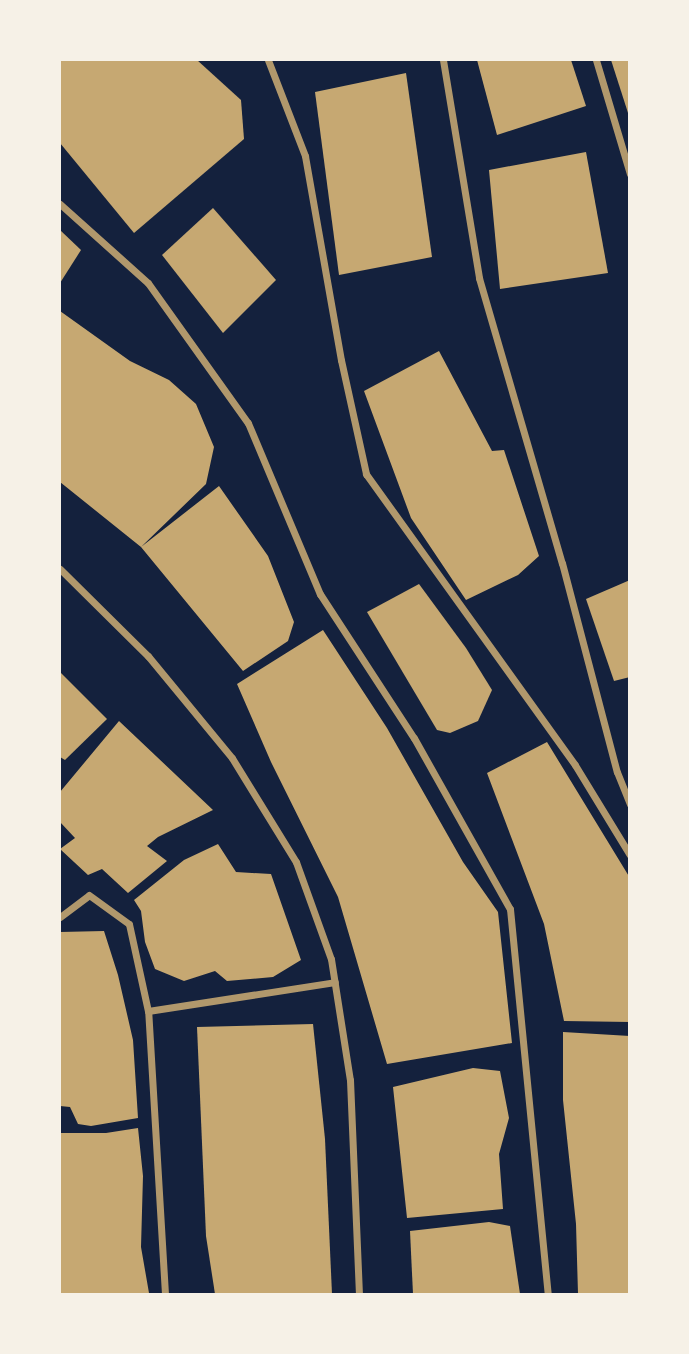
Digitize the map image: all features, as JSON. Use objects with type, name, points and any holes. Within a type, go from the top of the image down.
[{"type":"street","points":[[268,60],[304,156],[341,360],[366,474],[575,765],[629,855]]},
{"type":"street","points":[[443,60],[479,278],[562,563],[617,772],[629,805]]},
{"type":"street","points":[[596,60],[629,174]]},
{"type":"street","points":[[60,204],[148,283],[248,424],[320,594],[414,738],[510,909],[548,1294]]},
{"type":"street","points":[[60,569],[148,656],[232,758],[296,862],[331,959],[350,1080],[359,1294]]},
{"type":"street","points":[[60,917],[89,895],[129,923],[148,1011],[166,1294]]},
{"type":"street","points":[[148,1011],[335,982]]},
{"type":"building","points":[[60,60],[197,60],[241,100],[244,139],[134,233],[60,143]]},
{"type":"building","points":[[477,60],[571,60],[586,106],[497,135]]},
{"type":"building","points":[[611,60],[630,60],[630,116],[629,116]]},
{"type":"building","points":[[406,73],[432,257],[339,275],[315,92]]},
{"type":"building","points":[[586,152],[608,273],[500,289],[489,170]]},
{"type":"building","points":[[213,208],[276,280],[223,333],[162,255]]},
{"type":"building","points":[[60,230],[81,250],[60,283]]},
{"type":"building","points":[[60,311],[130,361],[169,380],[196,404],[214,447],[206,484],[141,547],[60,482]]},
{"type":"building","points":[[439,351],[492,451],[504,450],[539,556],[518,575],[466,600],[411,518],[364,391]]},
{"type":"building","points":[[219,486],[268,556],[294,622],[288,641],[243,671],[141,547]]},
{"type":"building","points":[[630,580],[630,677],[614,681],[586,599]]},
{"type":"building","points":[[419,584],[466,648],[492,690],[478,721],[450,733],[437,730],[367,612]]},
{"type":"building","points":[[323,630],[387,728],[463,862],[498,912],[512,1043],[387,1064],[338,897],[271,762],[237,684]]},
{"type":"building","points":[[60,672],[107,719],[65,760],[60,757]]},
{"type":"building","points":[[119,721],[213,810],[158,837],[147,846],[167,861],[128,893],[102,869],[88,875],[60,849],[75,838],[60,822],[60,792]]},
{"type":"building","points":[[547,742],[630,878],[630,1022],[564,1021],[544,924],[487,773]]},
{"type":"building","points":[[218,844],[236,872],[271,874],[301,960],[273,977],[227,981],[215,971],[184,981],[155,969],[145,942],[141,911],[134,900],[184,860]]},
{"type":"building","points":[[104,931],[118,975],[133,1040],[138,1118],[91,1126],[78,1124],[70,1107],[60,1106],[60,932]]},
{"type":"building","points":[[313,1024],[325,1139],[332,1294],[215,1294],[206,1236],[197,1027]]},
{"type":"building","points":[[563,1032],[630,1036],[630,1294],[578,1294],[576,1224],[563,1100]]},
{"type":"building","points":[[473,1068],[500,1071],[509,1118],[499,1154],[503,1209],[407,1218],[393,1087]]},
{"type":"building","points":[[138,1128],[143,1176],[141,1247],[149,1293],[60,1294],[60,1133],[106,1133]]},
{"type":"building","points":[[489,1222],[510,1226],[520,1294],[413,1294],[410,1231]]}]
